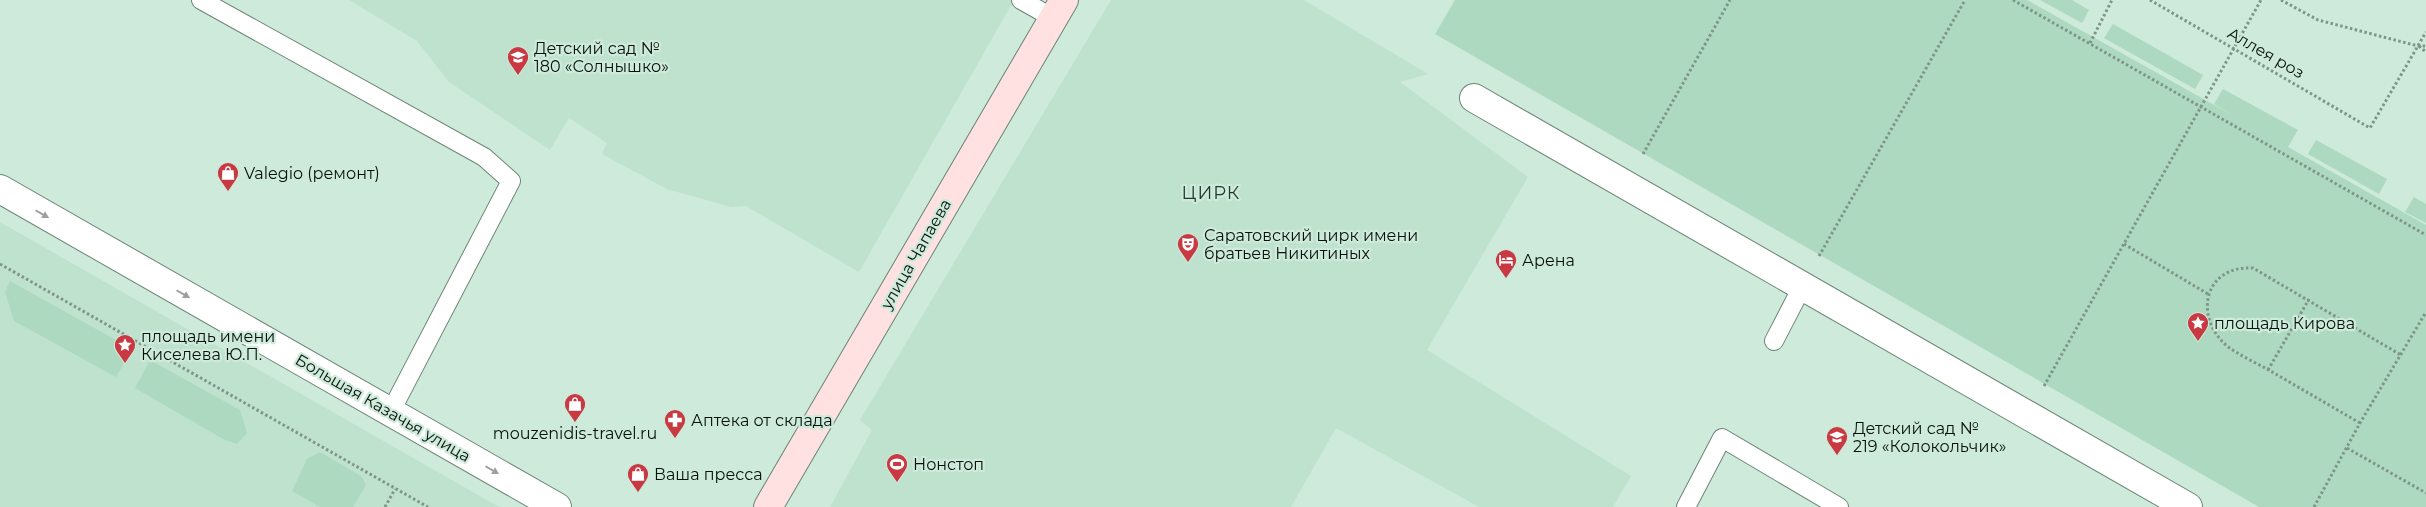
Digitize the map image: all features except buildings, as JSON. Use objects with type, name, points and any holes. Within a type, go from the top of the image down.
[{"type":"street","name":"улица Чапаева","points":[[768,507],[1059,9]]},
{"type":"street","points":[[1474,98],[2188,507]]},
{"type":"street","name":"Большая Казачья улица","points":[[0,189],[557,507]]},
{"type":"lane","points":[[201,0],[484,157],[511,181],[390,413]]},
{"type":"lane","points":[[1021,0],[1059,9]]},
{"type":"lane","points":[[1774,341],[1802,287]]},
{"type":"lane","points":[[1686,507],[1722,438],[1839,507]]},
{"type":"path","points":[[1625,186],[1730,0]]},
{"type":"path","points":[[1802,287],[1965,0]]},
{"type":"path","points":[[2014,0],[2426,235]]},
{"type":"path","points":[[2090,43],[2112,0]]},
{"type":"path","name":"Аллея роз","points":[[2150,0],[2370,128],[2418,46]]},
{"type":"path","points":[[2028,415],[2261,0]]},
{"type":"path","points":[[2281,0],[2318,20],[2418,46],[2426,46]]},
{"type":"path","points":[[2418,46],[2426,32]]},
{"type":"path","points":[[2418,46],[2426,52]]},
{"type":"path","points":[[2124,244],[2208,294]]},
{"type":"path","points":[[0,264],[428,507]]},
{"type":"path","points":[[2360,423],[2227,346],[2209,321],[2208,294],[2220,277],[2229,270],[2241,267],[2253,268],[2309,299],[2401,355]]},
{"type":"path","points":[[2268,370],[2309,299]]},
{"type":"path","points":[[2314,507],[2360,423],[2426,312]]},
{"type":"path","points":[[2347,448],[2426,493]]},
{"type":"path","points":[[385,507],[395,489]]},
{"type":"shaded area","points":[[349,0],[1014,0],[859,272],[746,206],[731,207],[667,189],[602,154],[607,143],[569,118],[550,150],[449,82],[417,41]]},
{"type":"shaded area","points":[[1111,0],[1304,0],[1428,74],[1400,82],[1528,177],[1427,350],[1631,476],[1613,507],[1479,507],[1336,428],[1291,507],[830,507],[872,430],[860,420]]},
{"type":"shaded area","name":"площадь Кирова","points":[[1455,0],[2027,0],[2232,115],[2214,104],[2223,89],[2298,130],[2288,147],[2426,225],[2426,507],[2259,507],[1435,34]]},
{"type":"shaded area","points":[[2040,0],[2072,0],[2089,10],[2082,23]]},
{"type":"shaded area","points":[[2113,24],[2203,75],[2195,89],[2104,38]]},
{"type":"shaded area","points":[[2316,140],[2387,179],[2379,194],[2308,154]]},
{"type":"shaded area","points":[[2414,197],[2426,204],[2426,223],[2405,212]]},
{"type":"shaded area","name":"площадь имени Киселева Ю.П.","points":[[0,222],[499,507],[0,507]]},
{"type":"shaded area","points":[[10,281],[132,349],[116,377],[14,321],[5,292]]},
{"type":"shaded area","points":[[150,360],[240,410],[247,433],[237,444],[223,439],[135,388]]},
{"type":"shaded area","points":[[320,452],[361,476],[366,485],[353,507],[320,507],[292,491],[307,459]]},
{"type":"place","name":"Детский сад № 180 «Солнышко»","points":[[518,76]]},
{"type":"place","name":"Valegio (ремонт)","points":[[228,192]]},
{"type":"place","name":"Саратовский цирк имени братьев Никитиных","points":[[1188,263]]},
{"type":"place","name":"Арена","points":[[1506,279]]},
{"type":"place","name":"площадь Кирова","points":[[2198,342]]},
{"type":"place","name":"площадь имени Киселева Ю.П.","points":[[125,364]]},
{"type":"place","name":"mouzenidis-travel.ru","points":[[575,423]]},
{"type":"place","name":"Аптека от склада","points":[[675,439]]},
{"type":"place","name":"Детский сад № 219 «Колокольчик»","points":[[1837,456]]},
{"type":"place","name":"Нонстоп","points":[[897,483]]},
{"type":"place","name":"Ваша пресса","points":[[638,493]]},
{"type":"district","name":"ЦИРК","points":[[1211,193]]}]
